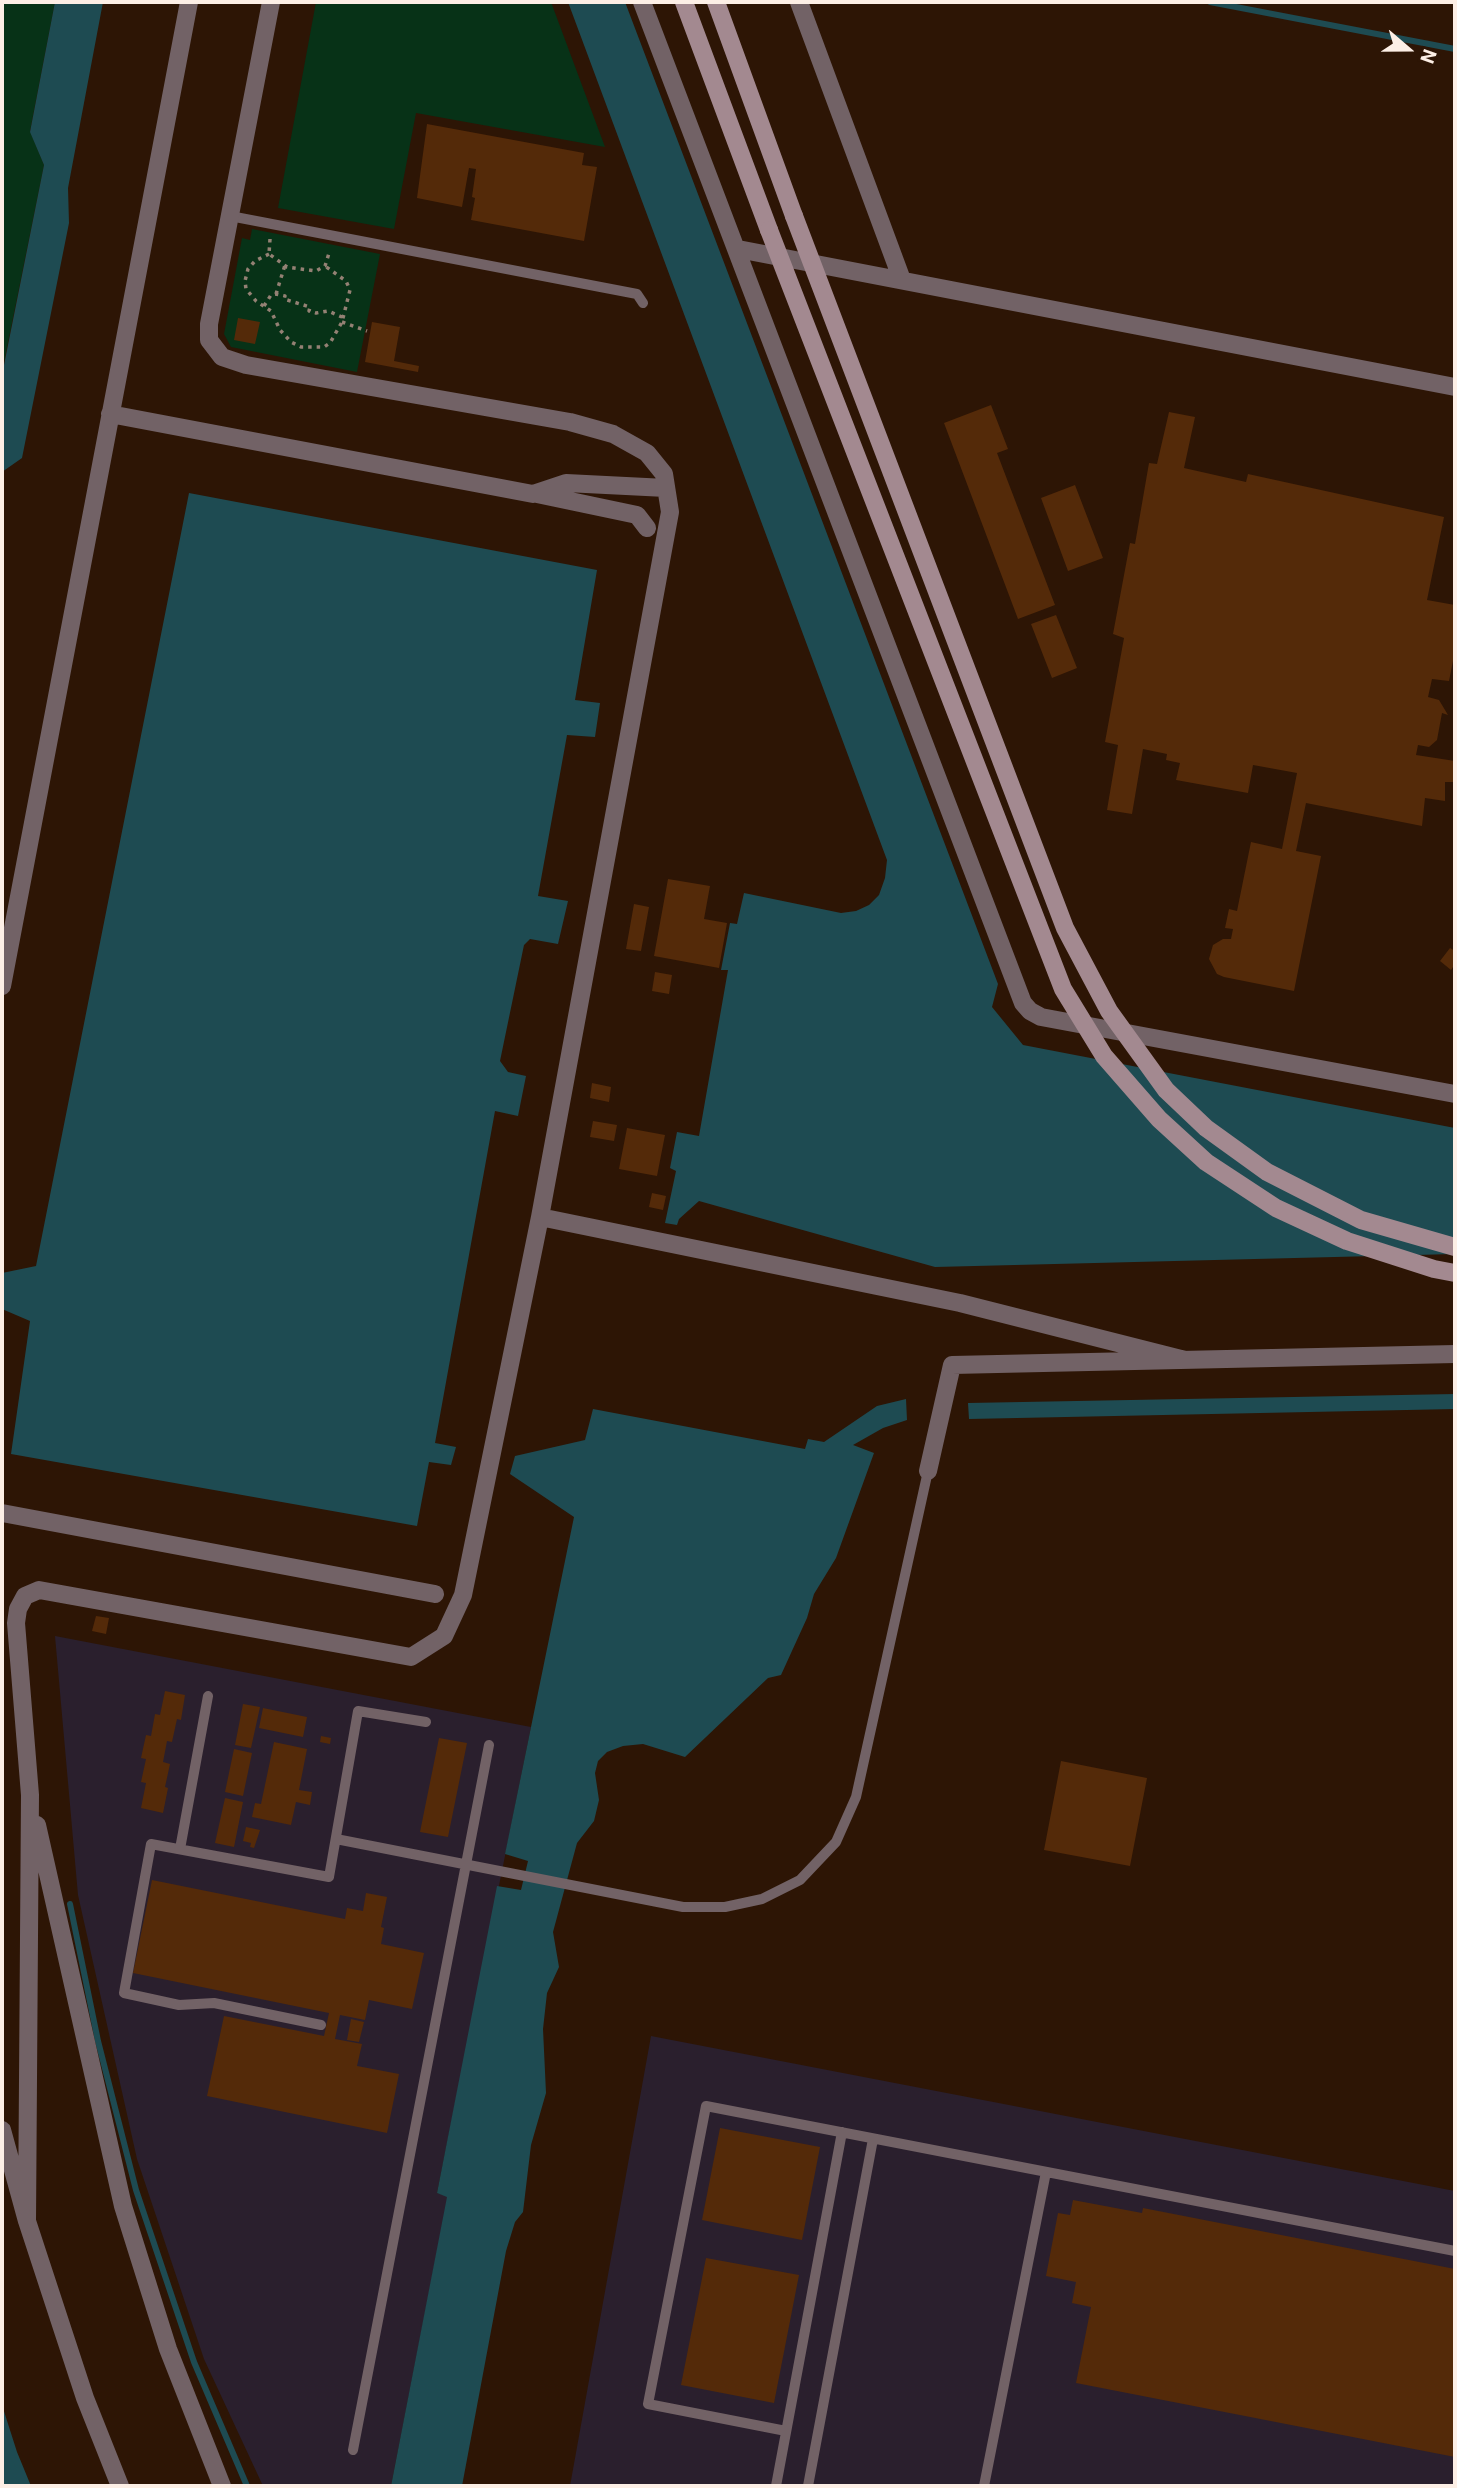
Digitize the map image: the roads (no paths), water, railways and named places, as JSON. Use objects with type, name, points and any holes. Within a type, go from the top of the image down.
[{"type":"street","points":[[2,986],[189,2]]},
{"type":"street","points":[[27,2221],[30,1795],[16,1623],[18,1609],[26,1596],[39,1590],[411,1657],[444,1636],[463,1595],[540,1217],[670,512],[664,474],[647,453],[613,434],[570,422],[246,365],[222,358],[209,340],[209,324],[271,2]]},
{"type":"street","points":[[642,2],[1023,1003],[1041,1017],[1455,1094]]},
{"type":"street","points":[[684,2],[769,230],[1063,989],[1104,1056],[1159,1119],[1206,1162],[1276,1208],[1347,1241],[1455,1273]]},
{"type":"street","points":[[716,2],[794,216],[1065,928],[1109,1011],[1166,1090],[1206,1128],[1267,1172],[1361,1220],[1455,1247]]},
{"type":"street","points":[[799,2],[902,280]]},
{"type":"street","points":[[738,249],[1455,387]]},
{"type":"street","points":[[110,414],[637,515],[646,528]]},
{"type":"street","points":[[533,494],[566,483],[666,488]]},
{"type":"street","points":[[540,1217],[960,1303],[1185,1360]]},
{"type":"street","points":[[928,1471],[951,1365],[1455,1354]]},
{"type":"street","points":[[2,1513],[435,1594]]},
{"type":"street","points":[[30,1795],[123,2206],[168,2350],[222,2486]]},
{"type":"street","points":[[2,2130],[27,2221],[85,2398],[120,2486]]},
{"type":"lane","points":[[230,216],[334,234],[637,295],[643,303]]},
{"type":"lane","points":[[336,1839],[683,1908],[725,1906],[762,1899],[800,1880],[836,1842],[856,1797],[928,1471]]},
{"type":"lane","points":[[180,1849],[208,1696]]},
{"type":"lane","points":[[321,2025],[214,2003],[179,2005],[124,1993],[151,1844],[329,1877],[358,1710],[426,1722]]},
{"type":"lane","points":[[354,2450],[489,1745]]},
{"type":"lane","points":[[786,2431],[648,2404],[706,2106],[1455,2252]]},
{"type":"lane","points":[[776,2486],[842,2133]]},
{"type":"lane","points":[[808,2486],[873,2139]]},
{"type":"lane","points":[[984,2486],[1046,2172]]},
{"type":"water","points":[[55,2],[103,2],[68,188],[69,223],[22,458],[2,472],[2,375],[44,165],[30,132]]},
{"type":"water","points":[[568,2],[625,2],[998,984],[992,1007],[1023,1045],[1455,1128],[1455,1254],[935,1267],[699,1201],[679,1219],[677,1225],[665,1223],[676,1171],[670,1168],[677,1132],[699,1136],[728,970],[721,970],[730,923],[737,924],[744,893],[841,913],[856,911],[869,905],[879,895],[887,860]]},
{"type":"water","points":[[189,493],[597,570],[575,700],[600,703],[595,737],[567,735],[538,896],[568,901],[558,944],[530,939],[524,945],[500,1061],[508,1072],[526,1076],[518,1116],[495,1111],[435,1443],[456,1447],[451,1465],[429,1462],[417,1526],[11,1454],[30,1321],[2,1309],[2,1273],[36,1266]]},
{"type":"water","points":[[1455,1394],[1455,1409],[969,1419],[968,1403]]},
{"type":"water","points":[[906,1399],[907,1420],[883,1428],[853,1445],[874,1453],[836,1558],[814,1594],[807,1618],[781,1675],[768,1678],[685,1757],[643,1744],[623,1746],[607,1752],[598,1761],[595,1773],[599,1800],[594,1821],[577,1843],[553,1932],[559,1967],[547,1993],[543,2029],[546,2093],[531,2145],[523,2212],[515,2222],[506,2251],[462,2486],[391,2486],[447,2197],[437,2193],[497,1886],[521,1890],[528,1861],[505,1854],[574,1517],[510,1474],[515,1456],[585,1440],[593,1409],[805,1449],[808,1439],[824,1442],[877,1406]]},
{"type":"water","points":[[2,2405],[17,2452],[31,2486],[2,2486]]},
{"type":"waterway","points":[[1210,2],[1455,49]]},
{"type":"waterway","points":[[70,1904],[98,2041],[136,2190],[194,2362],[247,2486]]}]
